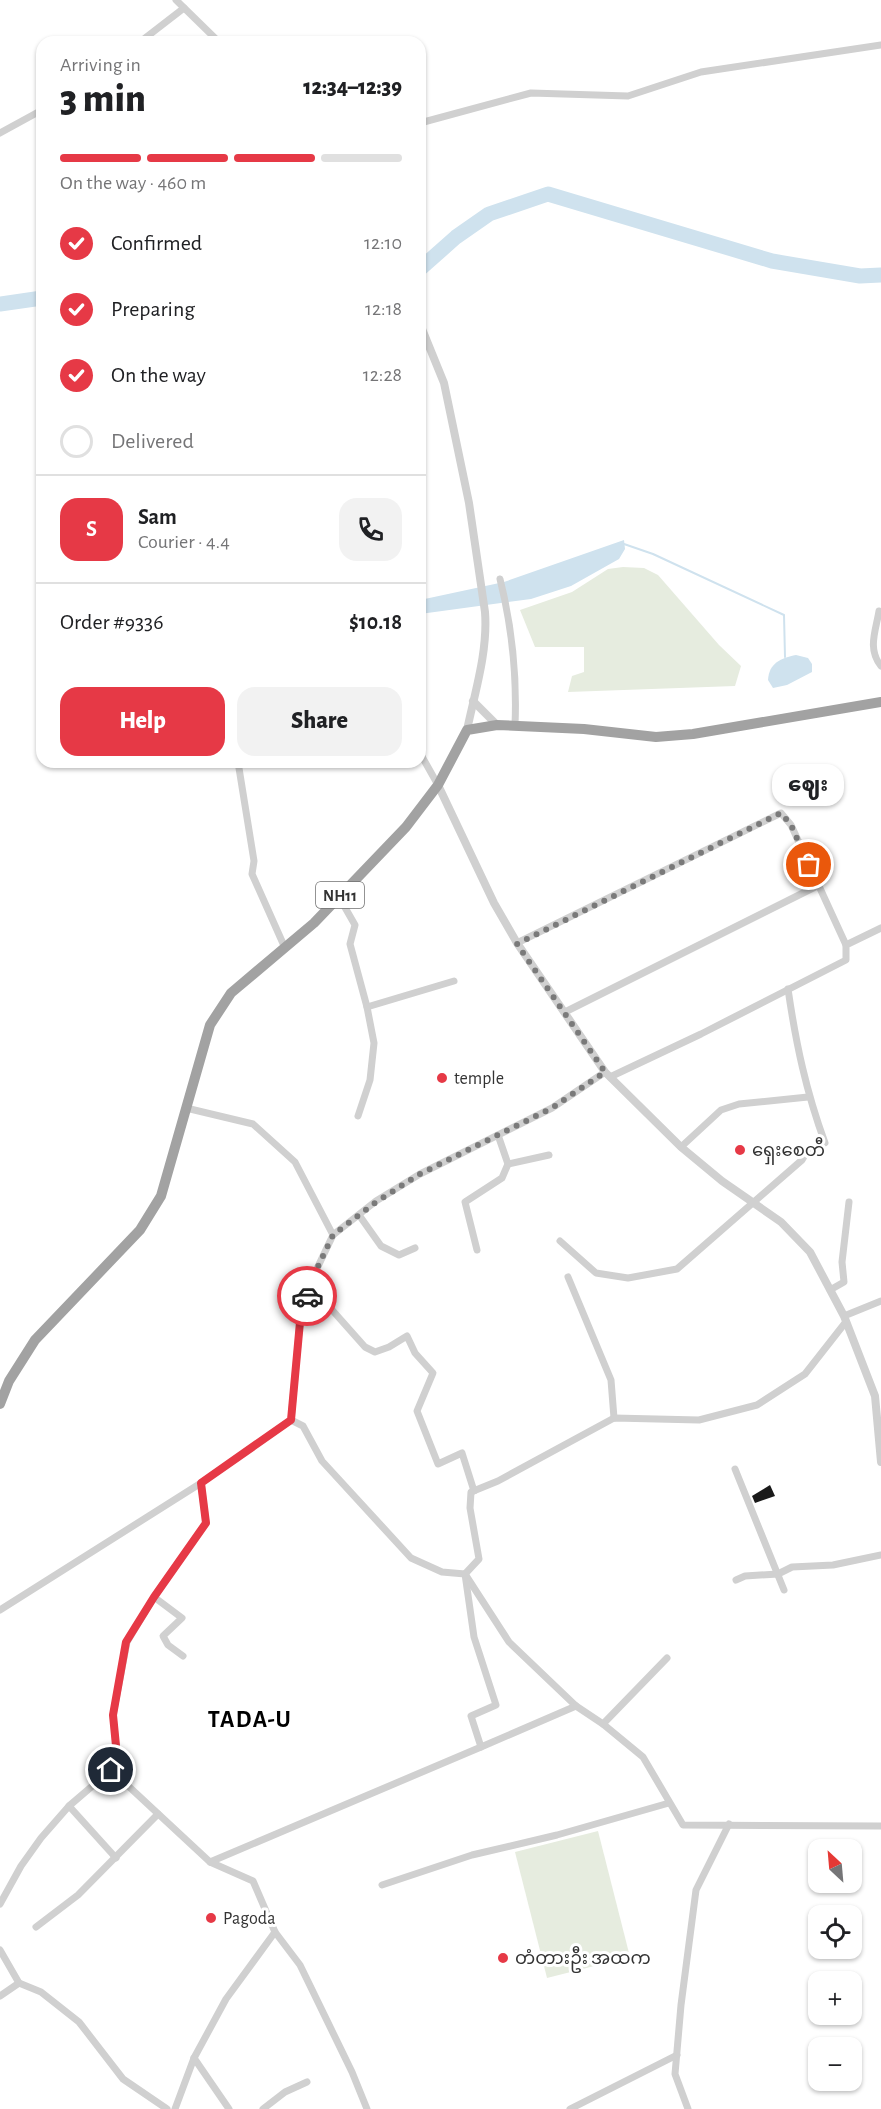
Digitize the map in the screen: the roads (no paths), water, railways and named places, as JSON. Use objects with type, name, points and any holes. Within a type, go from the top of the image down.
[{"type":"highway","points":[[467,730],[497,725],[584,729],[656,737],[703,732],[881,702]]},
{"type":"highway","name":"NH11","points":[[0,1404],[9,1381],[35,1340],[140,1230],[161,1196],[210,1025],[231,993],[314,923],[406,827],[438,785],[467,730]]},
{"type":"street","points":[[176,0],[213,36]]},
{"type":"street","points":[[148,36],[184,8]]},
{"type":"street","points":[[426,121],[531,93],[628,96],[700,72],[881,45]]},
{"type":"street","points":[[0,133],[36,113]]},
{"type":"street","points":[[426,340],[444,383],[469,502],[486,624],[467,730]]},
{"type":"street","points":[[500,579],[507,609],[516,696],[515,726]]},
{"type":"street","points":[[879,611],[872,643],[875,658],[881,666]]},
{"type":"street","points":[[473,701],[497,725]]},
{"type":"street","points":[[426,764],[494,903],[517,944],[608,1074],[681,1147],[722,1181],[781,1222],[810,1252],[845,1319],[875,1396],[881,1457]]},
{"type":"street","points":[[239,768],[254,861],[252,874],[285,948]]},
{"type":"street","points":[[0,1610],[201,1483],[291,1420],[300,1322],[312,1279],[333,1235],[359,1215],[420,1174],[552,1108],[608,1074],[846,960],[846,945],[791,825],[781,813],[517,944]]},
{"type":"street","points":[[565,1012],[819,885]]},
{"type":"street","points":[[339,897],[355,925],[350,944],[374,1043],[370,1080],[358,1116]]},
{"type":"street","points":[[846,945],[881,928]]},
{"type":"street","points":[[367,1007],[454,981]]},
{"type":"street","points":[[560,1241],[596,1273],[628,1278],[677,1269],[802,1160],[806,1153],[825,1143],[808,1097],[788,989]]},
{"type":"street","points":[[681,1147],[721,1110],[739,1104],[808,1097]]},
{"type":"street","points":[[186,1108],[252,1124],[295,1162],[333,1235]]},
{"type":"street","points":[[477,1250],[465,1202],[502,1178],[508,1164],[498,1135]]},
{"type":"street","points":[[508,1164],[549,1155]]},
{"type":"street","points":[[830,1290],[844,1282],[842,1262],[849,1202]]},
{"type":"street","points":[[359,1215],[381,1246],[399,1255],[415,1248]]},
{"type":"street","points":[[568,1277],[611,1380],[614,1418]]},
{"type":"street","points":[[307,1296],[333,1311],[365,1347],[375,1352],[407,1336],[415,1353],[433,1373],[417,1412],[438,1464],[462,1453],[474,1491]]},
{"type":"street","points":[[465,1574],[479,1559],[470,1508],[471,1492],[498,1481],[614,1418],[699,1420],[757,1405],[806,1374],[845,1319],[881,1301]]},
{"type":"street","points":[[291,1420],[303,1426],[322,1461],[411,1558],[442,1572],[465,1574]]},
{"type":"street","points":[[735,1469],[784,1590]]},
{"type":"street","points":[[0,1904],[21,1866],[69,1806],[111,1770],[117,1756],[113,1715],[126,1642],[154,1597],[206,1523],[201,1483]]},
{"type":"street","points":[[736,1580],[745,1576],[778,1574],[792,1567],[833,1565],[881,1555]]},
{"type":"street","points":[[465,1574],[509,1642],[576,1706],[643,1756],[683,1825],[881,1826]]},
{"type":"street","points":[[465,1574],[474,1637],[496,1705],[471,1716],[481,1747]]},
{"type":"street","points":[[154,1597],[182,1617],[163,1636],[168,1645],[183,1656]]},
{"type":"street","points":[[603,1724],[667,1658]]},
{"type":"street","points":[[210,1862],[576,1706]]},
{"type":"street","points":[[111,1770],[210,1862],[253,1881],[275,1932],[300,1965],[352,2072],[367,2109]]},
{"type":"street","points":[[382,1885],[472,1855],[557,1835],[669,1803]]},
{"type":"street","points":[[69,1806],[116,1858]]},
{"type":"street","points":[[36,1927],[78,1895],[158,1814]]},
{"type":"street","points":[[688,2109],[675,2074],[696,1890],[729,1824]]},
{"type":"street","points":[[175,2109],[195,2058],[226,1999],[275,1932]]},
{"type":"street","points":[[0,1950],[19,1983],[41,1992],[79,2022],[123,2079],[167,2109]]},
{"type":"street","points":[[0,1996],[19,1983]]},
{"type":"street","points":[[570,2109],[677,2055]]},
{"type":"street","points":[[195,2058],[229,2109]]},
{"type":"street","points":[[262,2109],[285,2092],[307,2082]]},
{"type":"water","points":[[624,540],[625,549],[619,559],[571,586],[531,599],[426,613],[426,599],[504,582]]},
{"type":"water","points":[[796,655],[808,658],[812,664],[812,672],[787,685],[773,688],[768,680],[773,665]]},
{"type":"waterway","points":[[426,264],[456,237],[489,214],[548,194],[772,261],[860,276],[881,275]]},
{"type":"waterway","points":[[0,304],[36,299]]},
{"type":"waterway","points":[[624,544],[653,554],[784,615],[785,657]]},
{"type":"place","name":"ဈေး","points":[[809,865]]},
{"type":"place","name":"temple","points":[[442,1078]]},
{"type":"place","name":"ရှေးစေတီ","points":[[740,1150]]},
{"type":"place","name":"Pagoda","points":[[211,1918]]},
{"type":"place","name":"တံတားဦး အထက","points":[[503,1958]]},
{"type":"district","name":"TADA-U","points":[[250,1719]]}]
